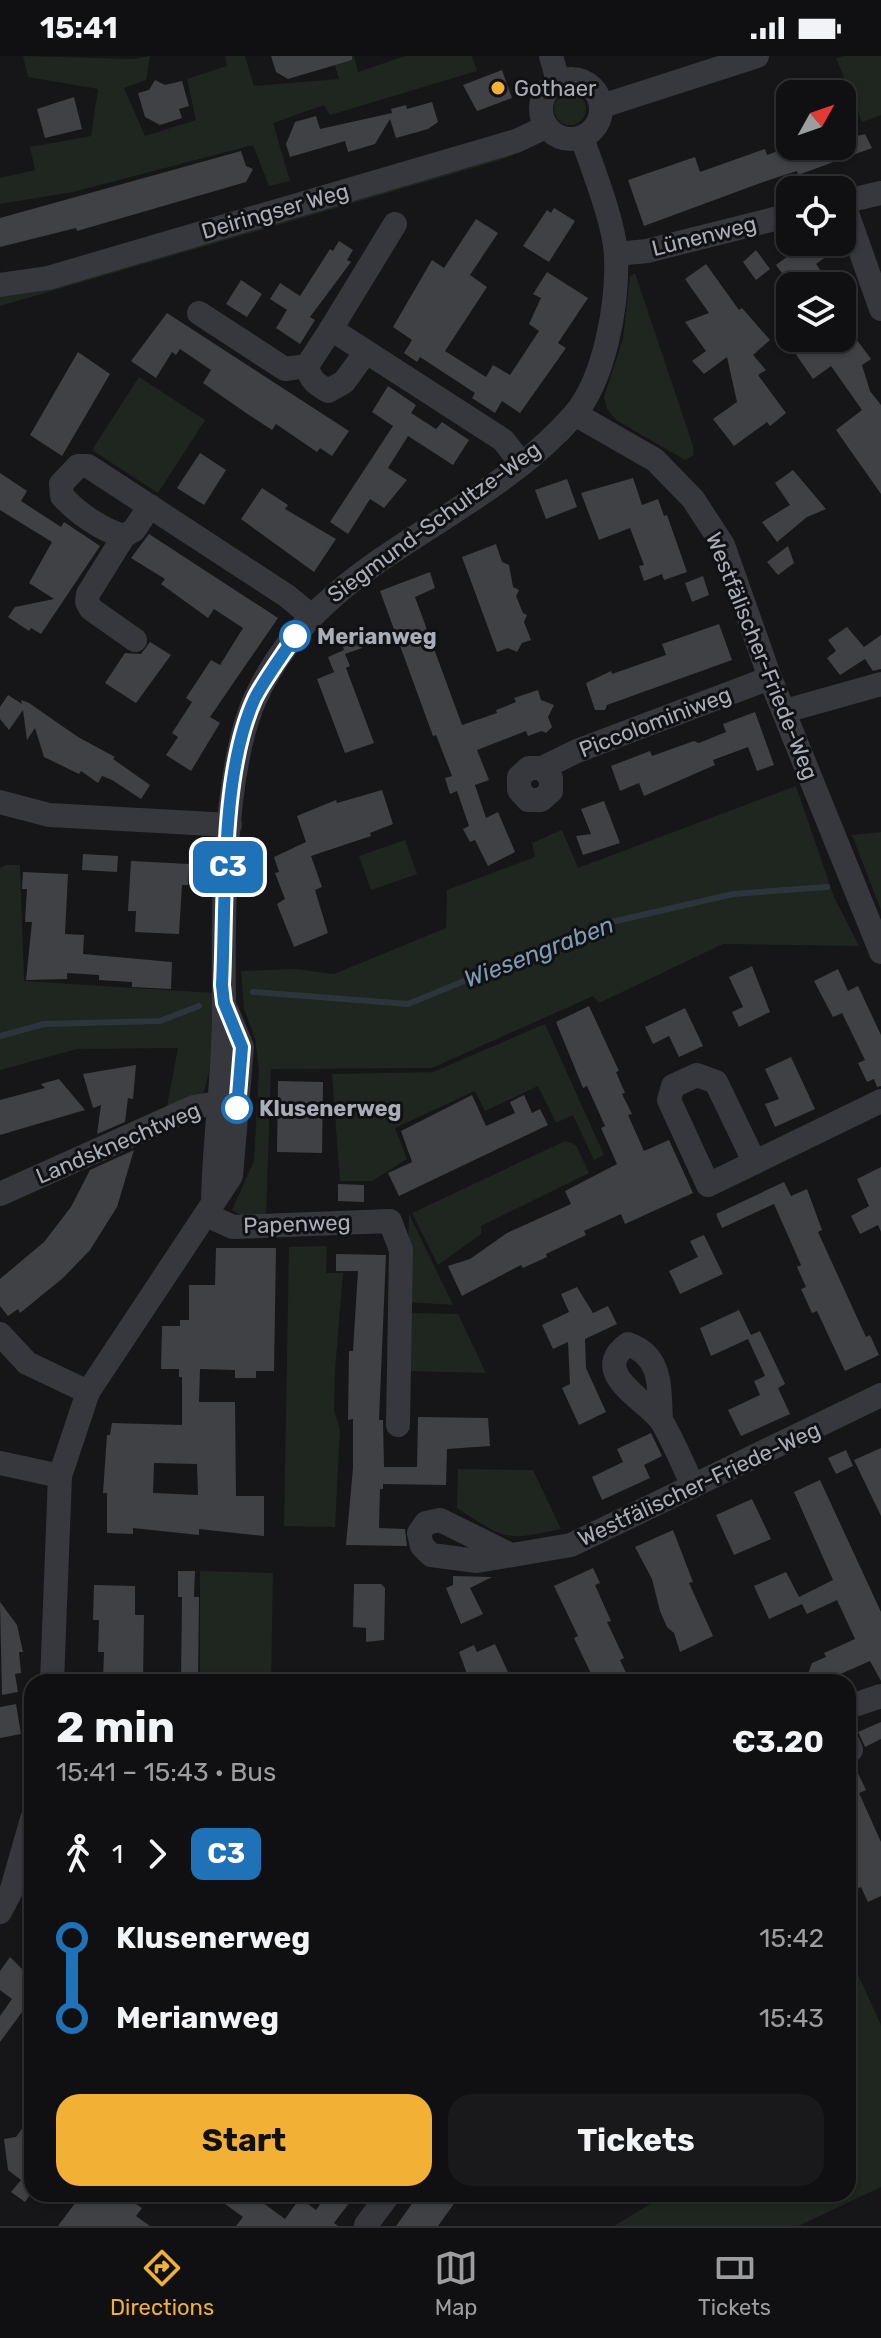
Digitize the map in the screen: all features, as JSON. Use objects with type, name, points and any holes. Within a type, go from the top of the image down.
[{"type":"street","points":[[551,56],[558,81]]},
{"type":"street","points":[[602,106],[757,56]]},
{"type":"street","points":[[572,78],[586,82],[597,92],[602,106],[593,130],[582,138],[569,140],[556,136],[546,127],[541,115],[541,101],[548,89],[558,81],[572,78]]},
{"type":"street","name":"Deiringser Weg","points":[[0,285],[48,278],[516,141],[546,127]]},
{"type":"street","name":"Siegmund-Schultze-Weg","points":[[52,1674],[60,1476],[88,1392],[231,1176],[229,1100],[242,1047],[224,1003],[230,825],[239,749],[255,698],[310,615],[368,565],[469,502],[522,464],[575,414],[594,381],[614,313],[616,254],[582,138]]},
{"type":"street","points":[[856,199],[881,193]]},
{"type":"street","name":"Lünenweg","points":[[616,254],[647,251],[776,219]]},
{"type":"street","points":[[366,352],[344,382],[328,391],[309,377],[307,366],[395,224]]},
{"type":"street","points":[[856,239],[881,309]]},
{"type":"street","points":[[199,313],[285,369],[307,366]]},
{"type":"street","points":[[331,329],[503,440],[522,464]]},
{"type":"street","name":"Westfälischer-Friede-Weg","points":[[575,414],[655,460],[693,499],[723,545],[770,678],[881,952]]},
{"type":"street","points":[[124,536],[113,533],[62,496],[61,484],[78,466],[88,466],[287,596],[310,615]]},
{"type":"street","points":[[135,640],[91,609],[87,602],[88,594],[124,536],[134,530],[150,506]]},
{"type":"street","name":"Piccolominiweg","points":[[542,768],[577,751],[770,678]]},
{"type":"street","points":[[785,711],[881,684]]},
{"type":"street","points":[[0,802],[49,815],[230,825]]},
{"type":"street","name":"Landsknechtweg","points":[[0,1194],[194,1107],[229,1100]]},
{"type":"street","points":[[754,1161],[881,1101]]},
{"type":"street","name":"Papenweg","points":[[210,1209],[233,1227],[390,1221],[401,1250],[398,1425]]},
{"type":"street","points":[[0,1334],[27,1363],[88,1392]]},
{"type":"street","name":"Westfälischer-Friede-Weg","points":[[511,1555],[571,1545],[881,1395]]},
{"type":"street","points":[[661,1420],[693,1486]]},
{"type":"street","points":[[0,1463],[60,1476]]},
{"type":"street","points":[[856,1704],[881,1696]]},
{"type":"street","points":[[0,1912],[6,1886],[24,1840]]},
{"type":"street","points":[[366,2225],[383,2202]]},
{"type":"shaded area","points":[[23,56],[133,59],[150,56],[146,80],[124,88],[145,136],[196,120],[187,79],[227,66],[225,56],[245,56],[254,86],[339,79],[332,56],[354,56],[358,72],[405,56],[472,56],[477,71],[330,115],[324,105],[273,123],[290,181],[269,186],[253,145],[73,192],[0,204],[0,178],[35,170],[30,147],[91,136],[98,89],[28,77]]},
{"type":"shaded area","points":[[881,56],[881,115],[862,122],[856,107],[856,80],[845,80],[836,58]]},
{"type":"shaded area","points":[[570,93],[581,98],[586,109],[581,120],[570,125],[559,120],[554,109],[559,98]]},
{"type":"shaded area","points":[[513,151],[514,155],[497,161],[0,306],[0,292]]},
{"type":"shaded area","points":[[635,273],[693,446],[694,455],[685,460],[616,420],[607,409],[604,397],[623,339],[630,277]]},
{"type":"shaded area","points":[[139,377],[205,420],[158,493],[92,450]]},
{"type":"shaded area","points":[[796,786],[834,897],[859,946],[723,944],[599,1003],[593,996],[432,1068],[271,1069],[266,1218],[243,1217],[232,1210],[254,1161],[259,1071],[255,1038],[244,1009],[241,971],[295,969],[334,974],[446,928],[447,890],[535,857],[532,843],[562,830],[578,868]]},
{"type":"shaded area","points":[[881,832],[881,910],[852,835]]},
{"type":"shaded area","points":[[405,840],[417,874],[371,890],[359,856]]},
{"type":"shaded area","points":[[20,865],[24,981],[214,993],[212,1060],[203,1095],[166,1111],[178,1048],[77,1049],[0,1070],[0,868]]},
{"type":"shaded area","points":[[545,1024],[604,1155],[594,1160],[573,1115],[556,1123],[538,1086],[485,1111],[475,1091],[395,1128],[407,1159],[372,1181],[340,1181],[332,1074],[433,1072]]},
{"type":"shaded area","points":[[565,1141],[576,1145],[589,1173],[481,1226],[481,1234],[438,1265],[412,1213]]},
{"type":"shaded area","points":[[409,1214],[453,1305],[407,1302]]},
{"type":"shaded area","points":[[327,1246],[326,1273],[343,1273],[335,1371],[334,1410],[340,1430],[335,1527],[284,1526],[289,1247]]},
{"type":"shaded area","points":[[458,1314],[486,1373],[405,1371],[407,1315]]},
{"type":"shaded area","points":[[458,1469],[533,1470],[561,1529],[527,1536],[496,1532],[457,1508]]},
{"type":"shaded area","points":[[200,1571],[273,1573],[271,1674],[200,1674]]},
{"type":"shaded area","points":[[856,1970],[881,2025],[881,2187],[856,2199]]},
{"type":"shaded area","points":[[654,2202],[849,2202],[798,2226],[614,2226]]},
{"type":"building","points":[[271,56],[352,56],[352,60],[288,79],[276,72]]},
{"type":"building","points":[[502,70],[512,98],[477,111],[463,85]]},
{"type":"building","points":[[155,80],[165,85],[182,81],[189,106],[179,109],[182,118],[160,125],[145,117],[138,93],[149,90]]},
{"type":"building","points":[[74,97],[82,129],[45,138],[37,109]]},
{"type":"building","points":[[432,102],[438,122],[428,129],[396,138],[390,119],[375,144],[348,152],[345,141],[290,157],[286,144],[295,122],[316,116],[320,129],[392,113],[391,109],[406,105],[407,109]]},
{"type":"building","points":[[856,134],[865,134],[872,148],[856,154]]},
{"type":"building","points":[[765,149],[767,155],[776,152],[776,160],[839,160],[798,175],[797,171],[776,176],[644,226],[628,180],[695,157],[700,172]]},
{"type":"building","points":[[241,151],[246,166],[253,169],[246,182],[77,231],[76,228],[0,247],[0,218]]},
{"type":"building","points":[[554,208],[575,221],[549,262],[523,246],[547,210],[551,213]]},
{"type":"building","points":[[476,219],[498,233],[470,275],[487,287],[445,351],[486,377],[493,365],[510,375],[539,331],[529,324],[541,298],[533,294],[547,272],[588,298],[558,343],[566,348],[520,413],[502,401],[495,413],[472,398],[475,393],[420,357],[417,362],[404,353],[412,340],[393,327],[432,260],[444,268]]},
{"type":"building","points":[[339,241],[353,250],[347,260],[351,262],[310,317],[315,320],[300,344],[276,328],[287,310],[270,299],[280,283],[300,296],[330,249],[333,251]]},
{"type":"building","points":[[756,250],[770,269],[756,280],[743,262]]},
{"type":"building","points":[[788,256],[827,256],[816,264],[822,272],[781,272],[776,265]]},
{"type":"building","points":[[706,264],[739,310],[742,308],[770,340],[753,355],[766,370],[758,375],[786,413],[770,426],[767,422],[734,446],[713,419],[737,402],[727,357],[704,374],[692,361],[706,351],[685,322],[709,313],[685,279]]},
{"type":"building","points":[[241,280],[262,294],[247,317],[226,304]]},
{"type":"building","points":[[167,313],[349,431],[332,456],[320,448],[317,452],[276,424],[272,430],[203,383],[211,370],[180,349],[176,355],[172,352],[156,378],[131,361]]},
{"type":"building","points":[[856,339],[871,359],[862,365],[870,391],[881,405],[881,494],[836,430],[862,410],[831,366],[813,379],[795,353],[856,352]]},
{"type":"building","points":[[78,352],[110,374],[62,456],[30,435]]},
{"type":"building","points":[[388,386],[416,405],[411,413],[436,429],[442,422],[469,440],[453,465],[408,436],[388,468],[407,480],[384,508],[370,499],[348,534],[330,522],[393,426],[372,412]]},
{"type":"building","points":[[200,453],[226,470],[204,505],[177,488]]},
{"type":"building","points":[[793,470],[826,509],[807,517],[777,542],[762,522],[790,505],[775,483]]},
{"type":"building","points":[[0,473],[27,491],[21,501],[61,527],[64,522],[100,546],[41,634],[31,628],[29,631],[8,617],[15,607],[54,599],[29,583],[52,542],[0,510]]},
{"type":"building","points":[[633,478],[642,505],[658,499],[664,516],[667,515],[687,572],[664,580],[662,574],[644,581],[639,566],[644,565],[630,528],[599,540],[581,493]]},
{"type":"building","points":[[567,479],[577,507],[546,519],[535,490]]},
{"type":"building","points":[[262,488],[288,505],[285,509],[336,539],[314,572],[241,519]]},
{"type":"building","points":[[149,534],[278,618],[210,717],[220,723],[191,771],[166,755],[178,737],[172,733],[192,702],[186,698],[211,660],[220,665],[243,628],[214,609],[208,618],[161,584],[165,579],[131,558]]},
{"type":"building","points":[[496,544],[502,562],[509,565],[513,587],[519,590],[516,596],[523,613],[527,615],[524,622],[531,640],[522,643],[517,652],[508,648],[497,652],[462,557]]},
{"type":"building","points":[[788,546],[794,563],[778,575],[767,562]]},
{"type":"building","points":[[430,572],[435,588],[415,597],[462,725],[497,713],[496,710],[516,702],[514,698],[538,690],[541,700],[554,705],[548,717],[552,727],[546,733],[542,731],[528,736],[526,731],[477,750],[489,780],[475,785],[486,818],[498,812],[515,852],[488,866],[475,840],[470,842],[463,829],[469,826],[457,791],[450,794],[445,778],[452,776],[436,735],[433,736],[380,591]]},
{"type":"building","points":[[703,576],[709,595],[692,602],[685,583]]},
{"type":"building","points":[[719,624],[732,660],[607,705],[605,710],[595,710],[586,683],[611,671],[612,674],[666,655],[662,644]]},
{"type":"building","points":[[847,627],[864,647],[881,635],[881,669],[873,671],[865,659],[840,675],[827,658],[836,651],[828,640]]},
{"type":"building","points":[[356,632],[362,648],[345,654],[350,666],[346,668],[374,743],[345,753],[317,679],[337,671],[334,672],[328,657],[344,650],[340,638]]},
{"type":"building","points":[[150,642],[171,655],[136,703],[105,683],[125,653],[141,654]]},
{"type":"building","points":[[8,695],[22,704],[21,700],[29,703],[78,737],[115,757],[113,759],[150,785],[141,799],[112,780],[102,776],[98,783],[81,771],[79,774],[44,757],[35,728],[27,740],[23,710],[9,730],[0,719],[0,707]]},
{"type":"building","points":[[755,712],[774,765],[757,771],[748,747],[713,760],[715,765],[644,796],[639,783],[620,791],[611,766],[650,751],[652,756],[694,741],[699,743],[726,732],[723,724]]},
{"type":"building","points":[[382,790],[393,824],[370,833],[371,836],[311,856],[322,887],[315,890],[328,933],[294,947],[277,904],[285,899],[275,873],[279,872],[274,857],[306,842],[297,816],[336,800],[337,803]]},
{"type":"building","points":[[604,801],[620,843],[583,855],[576,836],[591,834],[581,809]]},
{"type":"building","points":[[83,854],[118,856],[117,872],[82,870]]},
{"type":"building","points":[[131,861],[189,864],[188,885],[182,885],[179,934],[135,932],[136,911],[128,911]]},
{"type":"building","points":[[23,872],[68,874],[65,934],[84,935],[83,954],[172,962],[171,989],[132,987],[132,982],[99,980],[99,975],[67,973],[67,979],[26,980],[32,922],[25,922],[27,889],[22,889]]},
{"type":"building","points":[[752,966],[770,1012],[739,1027],[732,1012],[743,1007],[729,977]]},
{"type":"building","points":[[838,969],[848,991],[858,986],[881,1035],[881,1086],[877,1087],[874,1079],[867,1082],[858,1063],[865,1060],[842,1013],[833,1017],[814,981]]},
{"type":"building","points":[[589,1006],[619,1071],[616,1072],[625,1093],[622,1094],[632,1114],[628,1115],[644,1151],[669,1140],[693,1193],[625,1224],[621,1214],[584,1231],[586,1235],[546,1254],[547,1257],[523,1268],[521,1265],[462,1296],[448,1266],[470,1259],[507,1233],[571,1204],[565,1191],[617,1164],[601,1128],[605,1126],[587,1086],[583,1088],[556,1022]]},
{"type":"building","points":[[685,1008],[703,1046],[679,1057],[669,1036],[653,1044],[645,1027]]},
{"type":"building","points":[[791,1057],[815,1109],[775,1127],[765,1104],[779,1099],[765,1069]]},
{"type":"building","points":[[136,1065],[133,1099],[128,1098],[125,1122],[97,1134],[101,1105],[93,1108],[83,1074]]},
{"type":"building","points":[[59,1079],[85,1110],[0,1135],[0,1100],[45,1088],[41,1084]]},
{"type":"building","points":[[278,1081],[323,1082],[322,1153],[277,1152]]},
{"type":"building","points":[[472,1095],[486,1126],[515,1113],[510,1102],[524,1095],[532,1113],[540,1109],[548,1125],[399,1196],[388,1173],[412,1162],[401,1131]]},
{"type":"building","points":[[134,1150],[117,1207],[90,1250],[63,1278],[20,1313],[18,1309],[8,1316],[0,1306],[0,1279],[44,1242],[71,1207],[90,1170]]},
{"type":"building","points":[[881,1167],[881,1232],[878,1225],[860,1234],[851,1216],[869,1206],[857,1179]]},
{"type":"building","points":[[784,1182],[791,1196],[807,1189],[822,1230],[818,1232],[866,1337],[870,1335],[879,1355],[845,1371],[817,1311],[812,1313],[801,1289],[806,1287],[797,1267],[801,1265],[774,1204],[722,1228],[716,1214]]},
{"type":"building","points":[[338,1184],[364,1185],[364,1202],[338,1201]]},
{"type":"building","points":[[704,1235],[723,1274],[680,1294],[669,1271],[698,1257],[690,1241]]},
{"type":"building","points":[[216,1248],[276,1248],[274,1371],[256,1371],[256,1378],[235,1378],[235,1370],[200,1369],[199,1402],[235,1402],[236,1496],[264,1496],[264,1536],[199,1529],[199,1535],[133,1528],[133,1534],[107,1533],[107,1493],[103,1493],[107,1435],[110,1435],[112,1423],[182,1425],[182,1377],[179,1377],[179,1369],[161,1369],[162,1326],[180,1326],[180,1320],[189,1320],[189,1285],[215,1285]],"holes":[[[154,1463],[197,1464],[198,1495],[153,1493]]]},
{"type":"building","points":[[336,1254],[386,1255],[379,1420],[383,1420],[384,1467],[417,1467],[418,1417],[488,1418],[490,1446],[447,1449],[446,1485],[383,1484],[383,1489],[380,1489],[379,1528],[405,1529],[407,1546],[346,1545],[353,1468],[353,1419],[348,1420],[349,1351],[353,1351],[358,1271],[336,1271]]},
{"type":"building","points":[[577,1287],[593,1313],[608,1306],[617,1324],[585,1339],[586,1368],[606,1412],[579,1425],[562,1388],[570,1384],[568,1342],[553,1349],[542,1325],[569,1312],[561,1294]]},
{"type":"building","points":[[739,1310],[751,1335],[760,1331],[785,1384],[778,1388],[790,1414],[741,1436],[728,1410],[760,1395],[754,1381],[765,1376],[748,1339],[711,1356],[700,1328]]},
{"type":"building","points":[[651,1433],[662,1456],[644,1465],[650,1478],[602,1500],[592,1477],[623,1462],[617,1449]]},
{"type":"building","points":[[881,1448],[881,1516],[854,1460]]},
{"type":"building","points":[[846,1450],[853,1466],[836,1474],[828,1458]]},
{"type":"building","points":[[820,1480],[881,1612],[881,1681],[870,1661],[841,1674],[808,1674],[812,1663],[826,1657],[824,1653],[855,1639],[837,1600],[807,1614],[802,1604],[769,1619],[754,1586],[786,1572],[799,1597],[833,1580],[794,1492]]},
{"type":"building","points":[[752,1499],[771,1539],[734,1555],[716,1515]]},
{"type":"building","points":[[673,1530],[693,1582],[689,1583],[713,1636],[680,1652],[674,1633],[667,1627],[660,1611],[652,1579],[635,1547]]},
{"type":"building","points":[[593,1568],[600,1583],[595,1585],[611,1621],[607,1622],[624,1658],[620,1660],[627,1674],[591,1674],[574,1638],[578,1636],[554,1586]]},
{"type":"building","points":[[178,1571],[195,1571],[194,1597],[199,1597],[198,1674],[181,1674],[182,1597],[178,1597]]},
{"type":"building","points":[[453,1576],[492,1577],[470,1588],[483,1614],[461,1624],[446,1588],[453,1585]]},
{"type":"building","points":[[354,1584],[381,1584],[385,1588],[384,1640],[366,1642],[366,1628],[353,1627]]},
{"type":"building","points":[[94,1585],[135,1586],[135,1615],[144,1615],[143,1674],[103,1674],[104,1652],[98,1652],[99,1620],[93,1620]]},
{"type":"building","points":[[0,1602],[17,1625],[23,1652],[19,1652],[21,1673],[15,1674],[18,1692],[2,1695]]},
{"type":"building","points":[[495,1644],[508,1672],[467,1674],[459,1652],[474,1645],[477,1652]]},
{"type":"building","points":[[16,1704],[21,1734],[0,1738],[0,1707]]},
{"type":"building","points":[[881,1722],[881,1739],[865,1747],[858,1732]]},
{"type":"building","points":[[856,1769],[866,1790],[859,1793],[881,1842],[881,1896],[868,1902],[861,1887],[856,1889]]},
{"type":"building","points":[[10,1957],[24,1971],[24,2009],[0,2042],[0,2016],[12,1999],[0,1990],[0,1971]]},
{"type":"building","points":[[24,2126],[24,2201],[11,2192],[21,2180],[8,2170],[4,2139],[16,2137]]},
{"type":"building","points":[[76,2202],[133,2202],[142,2208],[136,2216],[150,2226],[58,2226]]},
{"type":"building","points":[[262,2202],[285,2219],[297,2202],[305,2202],[316,2210],[322,2202],[350,2202],[334,2223],[338,2226],[236,2226],[243,2217],[225,2204]]},
{"type":"building","points":[[413,2202],[455,2202],[438,2226],[396,2226]]},
{"type":"waterway","name":"Wiesengraben","points":[[253,992],[408,1004],[603,924],[733,894],[827,887]]},
{"type":"waterway","name":"Wiesengraben","points":[[0,1036],[44,1024],[160,1021],[199,1006]]},
{"type":"bus line","name":"C3","points":[[237,1108],[242,1047],[224,1003],[222,985],[230,825],[239,749],[255,698],[295,636]]},
{"type":"place","name":"Gothaer","points":[[498,88]]},
{"type":"place","name":"Merianweg","points":[[295,636]]},
{"type":"place","name":"Klusenerweg","points":[[237,1108]]}]
